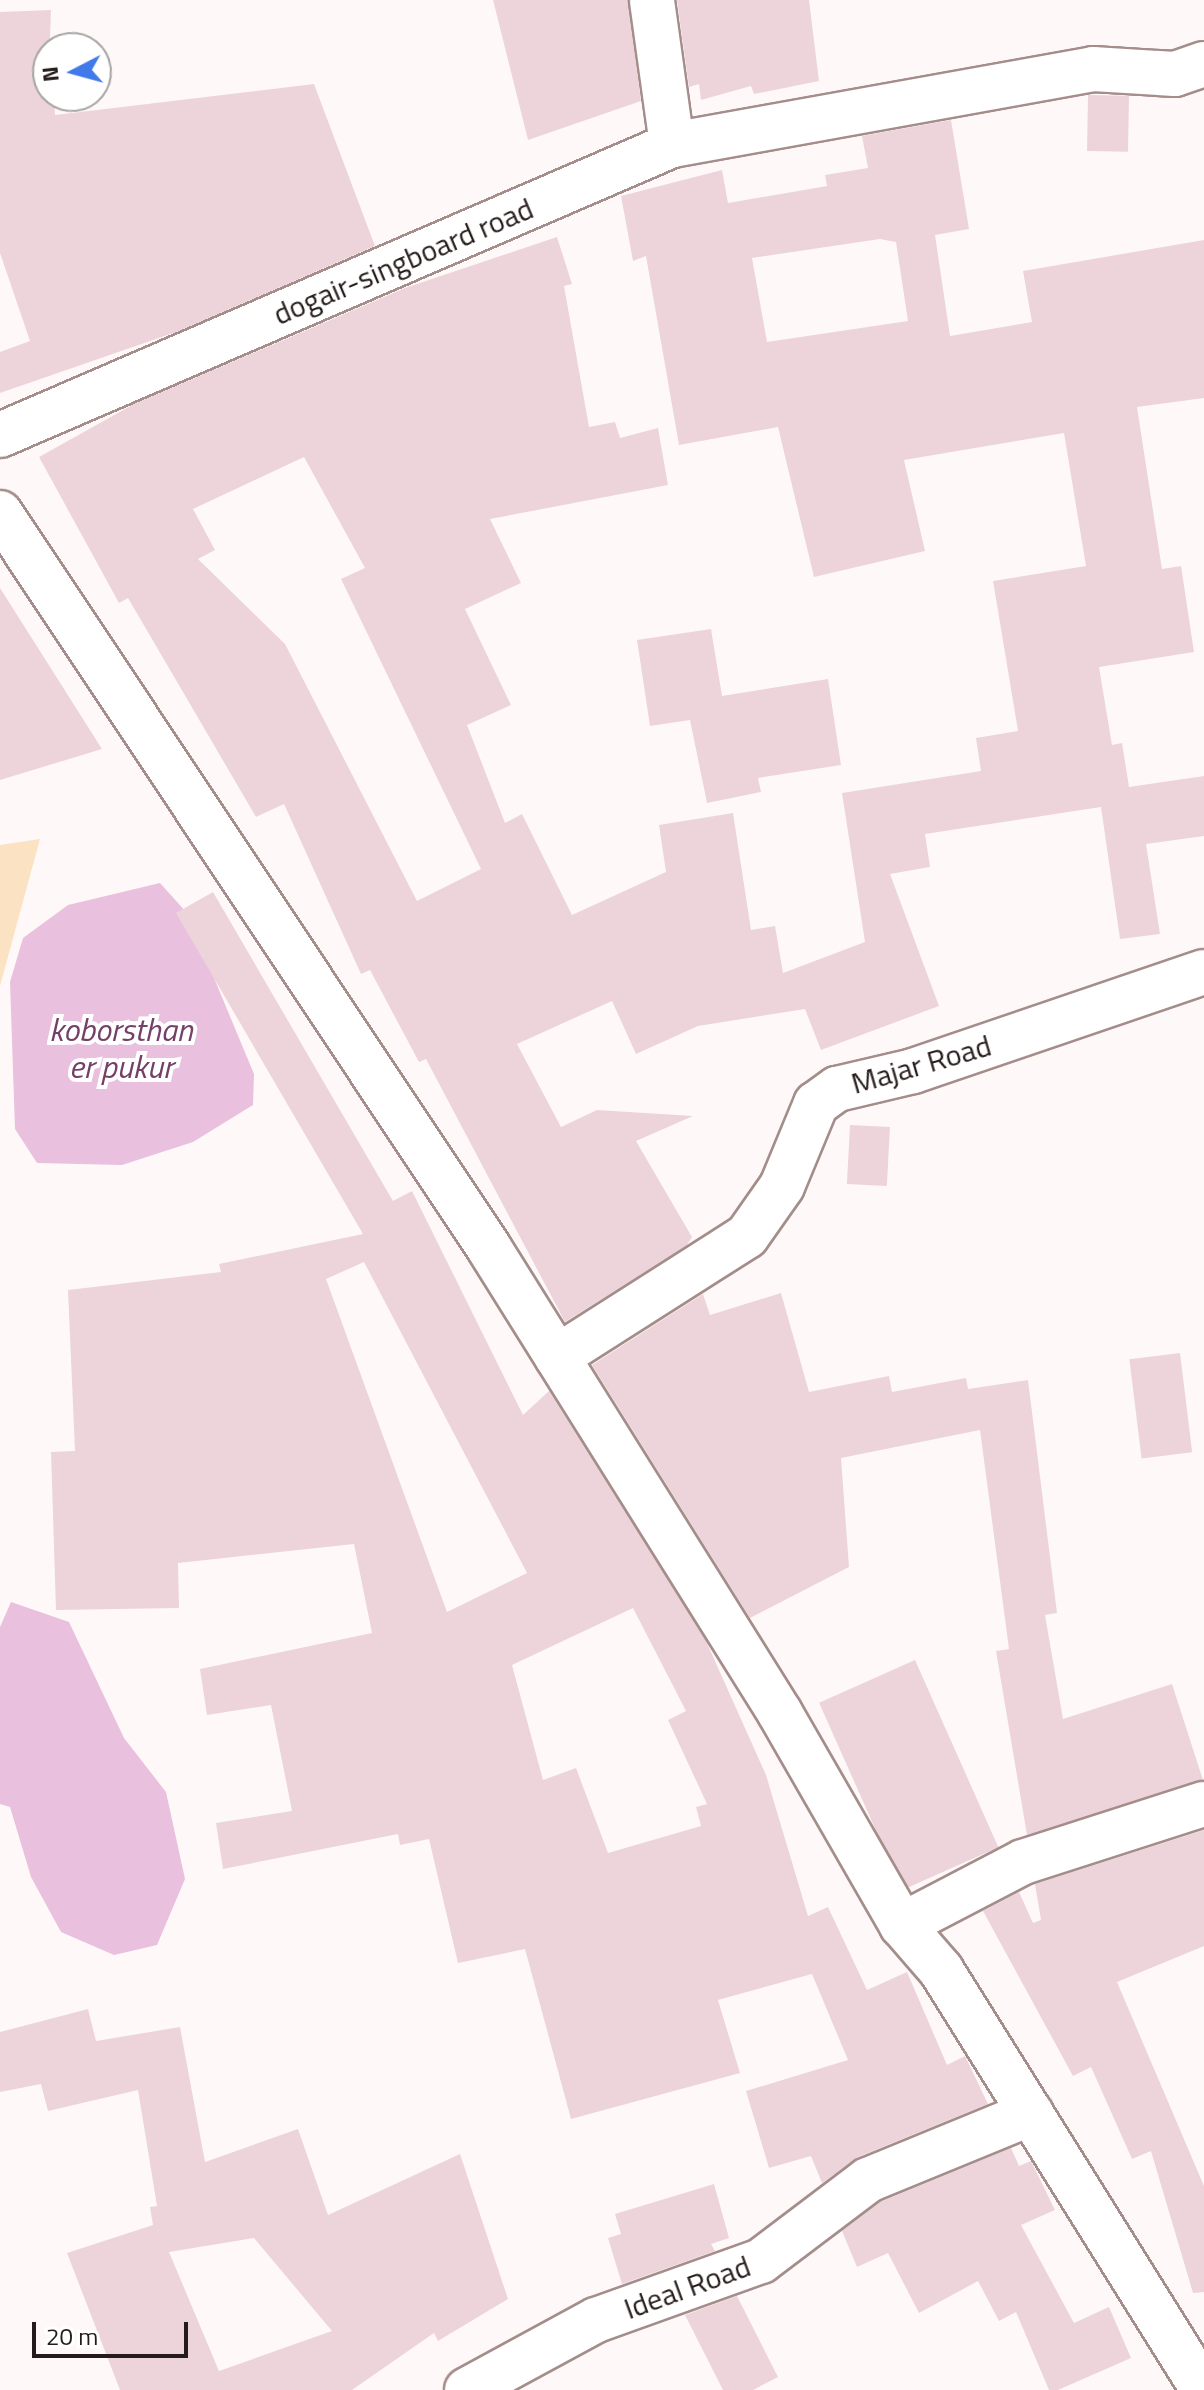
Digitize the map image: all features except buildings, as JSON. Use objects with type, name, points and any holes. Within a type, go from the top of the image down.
[{"type":"street","points":[[652,0],[672,145]]},
{"type":"street","name":"dogair-singboard road","points":[[0,435],[672,145],[1093,69],[1175,74],[1204,64]]},
{"type":"street","points":[[0,513],[557,1357],[780,1713],[902,1925],[941,1970],[1203,2390]]},
{"type":"street","name":"Majar Road","points":[[557,1357],[747,1236],[782,1186],[816,1104],[837,1089],[913,1071],[1204,972]]},
{"type":"street","points":[[902,1925],[1023,1862],[1204,1804]]},
{"type":"street","name":"Ideal Road","points":[[467,2390],[596,2320],[761,2261],[868,2180],[1031,2113]]},
{"type":"shaded area","points":[[40,839],[0,986],[0,845]]},
{"type":"water","name":"koborsthan er pukur","points":[[160,883],[187,913],[254,1074],[253,1105],[193,1142],[122,1165],[37,1163],[15,1129],[10,982],[23,938],[68,905]]},
{"type":"water","points":[[11,1602],[69,1622],[124,1738],[166,1792],[185,1879],[157,1945],[114,1955],[61,1932],[31,1877],[10,1807],[0,1804],[0,1627]]}]
